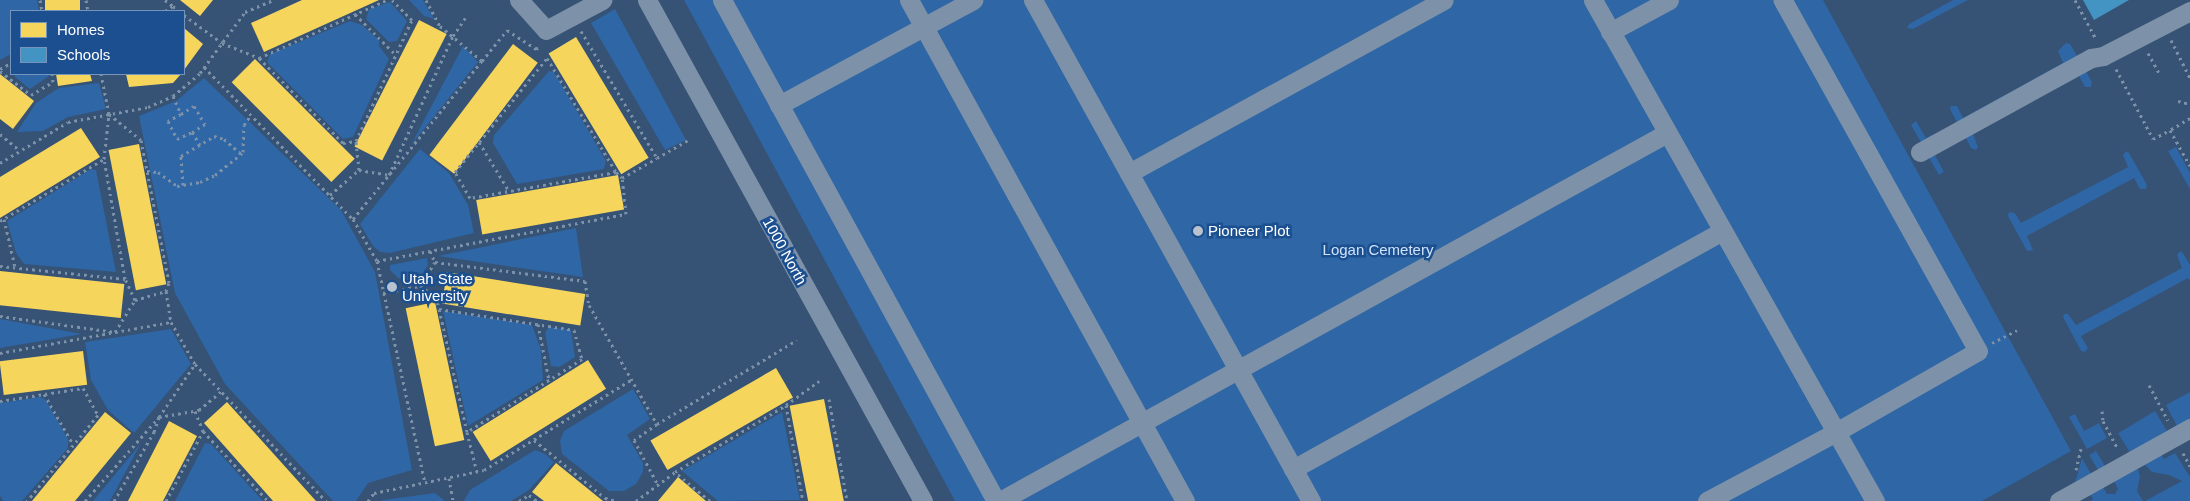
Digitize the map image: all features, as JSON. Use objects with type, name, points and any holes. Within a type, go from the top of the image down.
[{"type":"street","points":[[519,0],[546,30],[602,0]]},
{"type":"street","name":"1000 North","points":[[647,0],[923,501]]},
{"type":"street","points":[[722,0],[998,501],[1667,132]]},
{"type":"street","points":[[909,0],[1185,501]]},
{"type":"street","points":[[779,105],[973,0]]},
{"type":"street","points":[[1033,0],[1311,501]]},
{"type":"street","points":[[1129,173],[1444,0]]},
{"type":"street","points":[[1593,0],[1875,501]]},
{"type":"street","points":[[1610,32],[1669,0]]},
{"type":"street","points":[[1706,501],[1836,432],[1978,350],[1783,0]]},
{"type":"street","points":[[1920,152],[2091,58],[2107,54],[2190,11]]},
{"type":"street","points":[[1293,469],[1722,231]]},
{"type":"street","points":[[2059,501],[2190,428]]},
{"type":"path","points":[[166,0],[178,10]]},
{"type":"path","points":[[0,163],[68,122],[148,107],[173,96],[204,67],[245,12],[273,0]]},
{"type":"path","points":[[259,58],[387,0]]},
{"type":"path","points":[[359,170],[356,141],[412,20],[392,0]]},
{"type":"path","points":[[426,0],[440,26],[482,61]]},
{"type":"path","points":[[2075,0],[2093,36],[2107,54],[2153,139],[2190,118]]},
{"type":"path","points":[[167,10],[173,6]]},
{"type":"path","points":[[355,14],[396,55]]},
{"type":"path","points":[[185,16],[222,43],[259,58],[343,143],[356,141]]},
{"type":"path","points":[[389,174],[453,36],[465,18]]},
{"type":"path","points":[[577,24],[657,158]]},
{"type":"path","points":[[2163,25],[2190,78]]},
{"type":"path","points":[[353,218],[507,30],[536,49],[544,44]]},
{"type":"path","points":[[377,261],[626,214],[622,178],[616,172],[547,58],[455,172],[470,198],[616,172]]},
{"type":"path","points":[[204,67],[353,218],[377,261],[425,483]]},
{"type":"path","points":[[0,70],[31,95],[53,82],[52,75]]},
{"type":"path","points":[[101,75],[109,114],[104,159],[125,279],[135,300]]},
{"type":"path","points":[[173,96],[181,114]]},
{"type":"path","points":[[2178,101],[2190,104]]},
{"type":"path","points":[[194,106],[205,124],[178,139],[168,122],[181,114],[194,106]]},
{"type":"path","points":[[109,114],[141,140],[169,283],[166,291],[171,322],[195,364],[326,501]]},
{"type":"path","points":[[148,171],[158,172],[177,186],[215,175],[243,152],[244,125],[251,115]]},
{"type":"path","points":[[2170,130],[2190,166]]},
{"type":"path","points":[[192,132],[200,145]]},
{"type":"path","points":[[0,134],[20,151]]},
{"type":"path","points":[[183,185],[181,156],[214,136],[224,138],[241,154]]},
{"type":"path","points":[[622,178],[688,140]]},
{"type":"path","points":[[479,142],[509,191]]},
{"type":"path","points":[[15,267],[2,220],[104,159]]},
{"type":"path","points":[[330,195],[359,170],[389,174]]},
{"type":"path","points":[[430,251],[435,262]]},
{"type":"path","points":[[420,286],[435,262]]},
{"type":"path","points":[[435,262],[585,281],[589,304],[656,424]]},
{"type":"path","points":[[0,266],[125,279]]},
{"type":"path","points":[[384,293],[420,286],[436,296],[477,472]]},
{"type":"path","points":[[114,332],[135,300],[166,291]]},
{"type":"path","points":[[439,309],[574,330],[582,359],[467,432]]},
{"type":"path","points":[[0,316],[114,332]]},
{"type":"path","points":[[0,353],[171,322]]},
{"type":"path","points":[[538,324],[549,380]]},
{"type":"path","points":[[1978,350],[2017,330]]},
{"type":"path","points":[[658,485],[634,440],[656,424],[797,340]]},
{"type":"path","points":[[85,501],[159,417],[195,364]]},
{"type":"path","points":[[368,501],[374,493],[484,470],[631,380]]},
{"type":"path","points":[[636,501],[675,472],[786,405],[819,381]]},
{"type":"path","points":[[2148,385],[2161,408]]},
{"type":"path","points":[[0,401],[83,388],[98,414],[27,501]]},
{"type":"path","points":[[159,417],[194,411],[222,391]]},
{"type":"path","points":[[44,394],[74,444]]},
{"type":"path","points":[[829,399],[847,501]]},
{"type":"path","points":[[786,405],[804,501]]},
{"type":"path","points":[[194,411],[203,431],[268,501]]},
{"type":"path","points":[[2102,411],[2103,422],[2127,464]]},
{"type":"path","points":[[114,501],[154,432],[159,417]]},
{"type":"path","points":[[166,501],[203,431]]},
{"type":"path","points":[[534,440],[605,498],[617,501]]},
{"type":"path","points":[[675,472],[710,501]]},
{"type":"path","points":[[449,478],[453,501]]},
{"type":"path","points":[[519,501],[530,495],[537,501]]},
{"type":"green space","points":[[0,0],[37,0],[39,10],[10,10],[10,55],[0,60]]},
{"type":"green space","points":[[409,0],[423,0],[434,19],[424,16]]},
{"type":"green space","name":"Logan Cemetery","points":[[684,0],[1823,0],[2071,451],[1982,501],[955,501]]},
{"type":"green space","points":[[1953,0],[1968,0],[1913,29],[1907,28],[1909,24]]},
{"type":"green space","points":[[390,2],[407,21],[397,41],[389,42],[366,19],[369,9]]},
{"type":"green space","points":[[615,9],[686,140],[665,150],[591,23]]},
{"type":"green space","points":[[350,21],[362,25],[379,40],[379,46],[389,59],[353,137],[343,139],[267,62],[270,54]]},
{"type":"green space","points":[[2066,43],[2070,44],[2079,59],[1959,126],[1950,109],[1951,106],[1957,106],[1963,118],[2063,63],[2058,51]]},
{"type":"green space","points":[[463,46],[478,62],[411,145]]},
{"type":"green space","points":[[2084,68],[2092,82],[2091,87],[2085,87],[2079,76],[1973,134],[1978,147],[1976,150],[1971,148],[1964,134]]},
{"type":"green space","points":[[549,71],[554,72],[606,161],[604,169],[517,184],[493,143],[494,135]]},
{"type":"green space","points":[[15,75],[49,75],[30,89]]},
{"type":"green space","points":[[204,78],[341,210],[375,272],[412,470],[368,483],[356,501],[333,501],[225,384],[175,293],[139,116],[176,101]]},
{"type":"green space","points":[[99,83],[106,109],[68,117],[43,131],[17,132],[36,103],[59,88]]},
{"type":"green space","points":[[1916,121],[1926,138],[1938,132],[1922,144],[1911,125]]},
{"type":"green space","points":[[1947,147],[1935,155],[1944,172],[1939,175],[1928,156]]},
{"type":"green space","points":[[2176,147],[2190,173],[2190,189],[2168,151]]},
{"type":"green space","points":[[420,149],[449,173],[468,205],[474,233],[390,253],[380,252],[373,246],[360,224]]},
{"type":"green space","points":[[2126,151],[2129,153],[2147,185],[2146,189],[2140,189],[2134,178],[2027,236],[2033,250],[2027,251],[2008,216],[2009,212],[2015,213],[2021,223],[2128,167],[2123,155]]},
{"type":"green space","points":[[91,169],[96,170],[116,272],[24,264],[16,253],[7,221]]},
{"type":"green space","points":[[576,228],[583,277],[438,256]]},
{"type":"green space","points":[[2180,251],[2190,265],[2190,281],[2188,278],[2081,336],[2088,348],[2085,352],[2081,351],[2063,317],[2064,314],[2068,314],[2076,325],[2182,268],[2177,255]]},
{"type":"green space","points":[[427,258],[428,265],[422,275],[411,281],[398,278],[390,270],[390,265]]},
{"type":"green space","points":[[443,311],[532,325],[541,350],[543,380],[468,426]]},
{"type":"green space","points":[[0,319],[82,334],[0,348]]},
{"type":"green space","points":[[549,327],[571,330],[575,357],[559,367],[551,366],[545,333]]},
{"type":"green space","points":[[171,329],[191,364],[134,433],[108,410],[91,380],[85,342]]},
{"type":"green space","points":[[633,389],[650,419],[627,435],[643,463],[643,472],[636,484],[624,491],[609,491],[562,454],[560,441],[564,431]]},
{"type":"green space","points":[[2190,392],[2190,419],[2177,426],[2166,405]]},
{"type":"green space","points":[[40,397],[45,399],[68,439],[68,448],[22,501],[3,501],[0,496],[0,403]]},
{"type":"green space","points":[[2155,411],[2167,431],[2130,453],[2118,433]]},
{"type":"green space","points":[[782,412],[800,500],[718,501],[682,471]]},
{"type":"green space","points":[[2075,414],[2084,431],[2099,423],[2107,438],[2087,449],[2069,417]]},
{"type":"green space","points":[[141,443],[110,501],[93,501]]},
{"type":"green space","points":[[205,443],[211,444],[263,501],[175,501]]},
{"type":"green space","points":[[535,450],[545,454],[554,462],[529,490],[511,501],[464,501],[470,490]]},
{"type":"green space","points":[[2096,451],[2105,466],[2098,470],[2089,455]]},
{"type":"green space","points":[[2175,453],[2190,477],[2190,501],[2145,501],[2182,481],[2169,475],[2152,472],[2144,464],[2161,454],[2164,459]]},
{"type":"green space","points":[[2082,458],[2091,474],[2075,483]]},
{"type":"green space","points":[[2138,468],[2140,477],[2137,491],[2143,501],[2090,501],[2093,499],[2090,494],[2103,487],[2107,494],[2115,494],[2118,489],[2114,481]]},
{"type":"green space","points":[[435,493],[445,501],[382,501],[383,500]]},
{"type":"building: Homes","points":[[45,0],[80,0],[80,10],[45,10]]},
{"type":"building: Homes","points":[[180,0],[213,0],[200,16]]},
{"type":"building: Homes","points":[[302,0],[379,0],[264,52],[251,23]]},
{"type":"building: Homes","points":[[419,20],[447,34],[382,161],[355,147]]},
{"type":"building: Homes","points":[[185,29],[203,44],[185,69]]},
{"type":"building: Homes","points":[[576,37],[649,158],[621,174],[549,53]]},
{"type":"building: Homes","points":[[513,44],[538,63],[454,174],[429,155]]},
{"type":"building: Homes","points":[[255,59],[355,159],[331,182],[232,82]]},
{"type":"building: Homes","points":[[0,74],[34,101],[13,129],[0,119]]},
{"type":"building: Homes","points":[[56,75],[90,75],[92,81],[58,86]]},
{"type":"building: Homes","points":[[126,75],[180,75],[173,83],[129,87]]},
{"type":"building: Homes","points":[[81,128],[100,157],[0,218],[0,177]]},
{"type":"building: Homes","points":[[139,144],[166,284],[136,290],[109,150]]},
{"type":"building: Homes","points":[[618,175],[624,209],[482,234],[476,200]]},
{"type":"building: Homes","points":[[0,271],[124,284],[121,318],[0,305]]},
{"type":"building: Homes","points":[[447,272],[585,294],[580,326],[442,304]]},
{"type":"building: Homes","points":[[435,302],[464,440],[435,446],[406,308]]},
{"type":"building: Homes","points":[[83,351],[87,385],[4,395],[0,361]]},
{"type":"building: Homes","points":[[588,360],[606,389],[491,461],[473,432]]},
{"type":"building: Homes","points":[[776,368],[793,397],[667,470],[650,441]]},
{"type":"building: Homes","points":[[824,399],[844,501],[808,501],[790,406]]},
{"type":"building: Homes","points":[[227,402],[316,501],[273,501],[204,423]]},
{"type":"building: Homes","points":[[105,412],[131,433],[75,501],[32,501]]},
{"type":"building: Homes","points":[[169,421],[197,436],[163,501],[128,501]]},
{"type":"building: Homes","points":[[556,463],[603,501],[544,501],[532,492]]},
{"type":"building: Homes","points":[[678,477],[706,501],[658,501]]},
{"type":"building: Schools","points":[[2083,0],[2129,0],[2094,20]]},
{"type":"place","name":"Pioneer Plot","points":[[1198,231]]},
{"type":"place","name":"Utah State University","points":[[392,287]]}]
